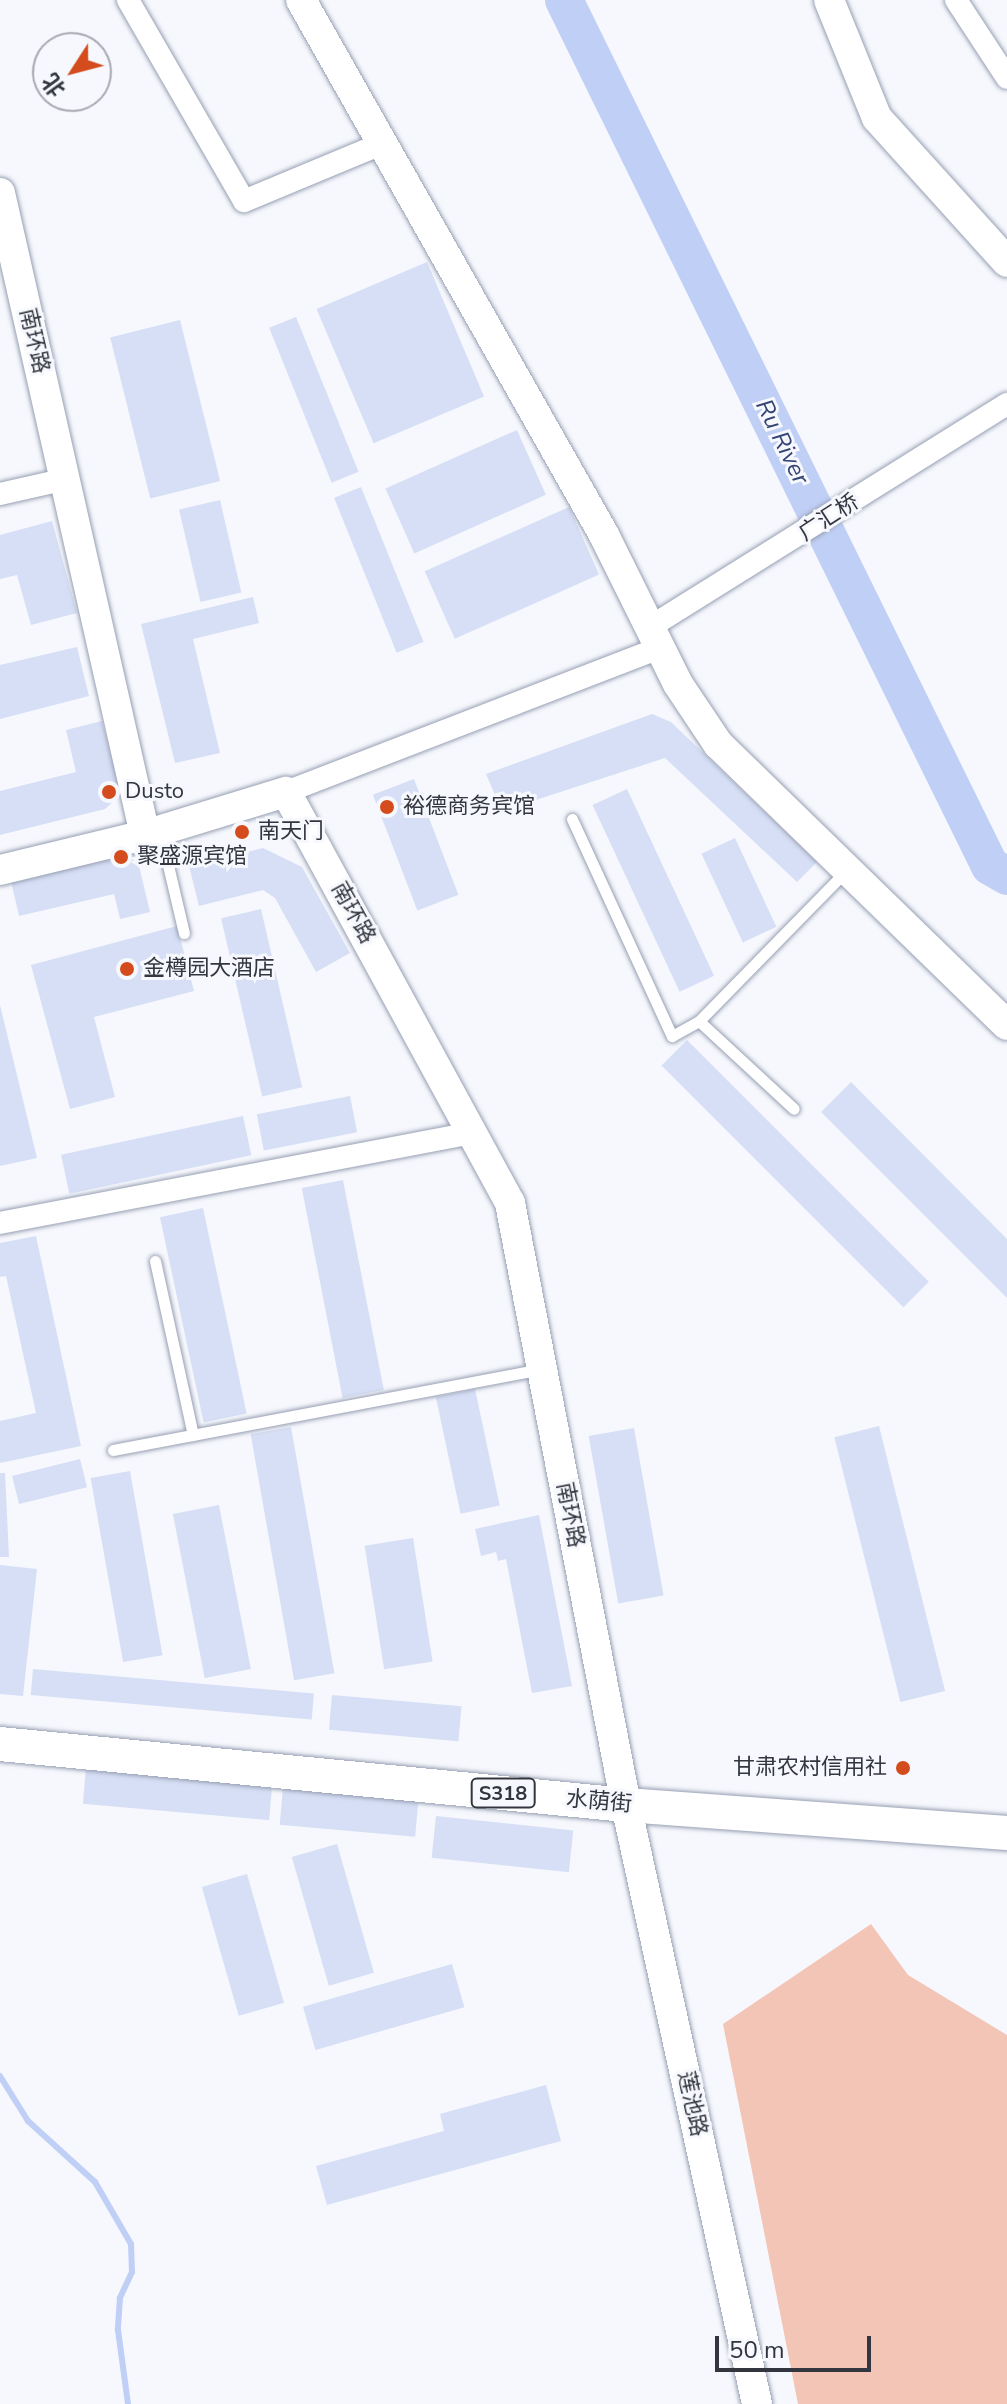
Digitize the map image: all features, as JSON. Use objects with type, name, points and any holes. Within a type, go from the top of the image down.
[{"type":"main road","name":"水荫街","points":[[0,1744],[626,1805],[1007,1833]]},
{"type":"street","points":[[128,0],[244,201],[383,143]]},
{"type":"street","points":[[301,0],[604,535],[662,630],[718,744],[1007,1025]]},
{"type":"street","points":[[956,0],[1007,78]]},
{"type":"street","points":[[833,2],[877,118],[1007,262]]},
{"type":"street","name":"南环路","points":[[0,193],[152,833]]},
{"type":"street","name":"广汇桥","points":[[286,792],[662,630],[1007,404]]},
{"type":"street","points":[[0,494],[66,479]]},
{"type":"street","points":[[0,870],[152,833],[286,792]]},
{"type":"street","name":"南环路","points":[[286,792],[510,1203],[626,1805]]},
{"type":"street","points":[[0,1223],[474,1133]]},
{"type":"street","name":"莲池路","points":[[626,1805],[757,2404]]},
{"type":"lane","points":[[572,819],[672,1036],[699,1021],[848,870]]},
{"type":"lane","points":[[152,833],[184,933]]},
{"type":"lane","points":[[699,1021],[794,1109]]},
{"type":"lane","points":[[155,1261],[193,1435]]},
{"type":"lane","points":[[113,1450],[542,1369]]},
{"type":"shaded area","points":[[871,1924],[908,1975],[1007,2035],[1007,2404],[798,2404],[723,2024]]},
{"type":"building","points":[[427,262],[484,396],[374,443],[317,309]]},
{"type":"building","points":[[296,317],[359,472],[332,483],[269,328]]},
{"type":"building","points":[[180,320],[220,481],[150,498],[110,337]]},
{"type":"building","points":[[517,430],[546,495],[414,553],[385,489]]},
{"type":"building","points":[[361,487],[424,642],[397,653],[334,498]]},
{"type":"building","points":[[220,500],[241,593],[200,602],[179,509]]},
{"type":"building","points":[[569,507],[599,575],[455,639],[425,571]]},
{"type":"building","points":[[52,521],[77,613],[31,625],[17,575],[0,579],[0,535]]},
{"type":"building","points":[[253,597],[259,623],[193,639],[220,753],[175,763],[141,624]]},
{"type":"building","points":[[77,647],[89,696],[0,719],[0,665]]},
{"type":"building","points":[[652,714],[671,722],[817,862],[797,882],[665,758],[502,811],[486,774]]},
{"type":"building","points":[[102,721],[121,794],[105,809],[0,835],[0,791],[76,772],[66,730]]},
{"type":"building","points":[[414,779],[458,895],[417,911],[373,795]]},
{"type":"building","points":[[627,789],[714,976],[680,992],[593,805]]},
{"type":"building","points":[[735,838],[776,927],[743,942],[701,854]]},
{"type":"building","points":[[263,848],[302,867],[350,953],[316,972],[275,898],[263,890],[199,906],[189,866]]},
{"type":"building","points":[[135,849],[150,912],[120,919],[114,894],[19,916],[10,877]]},
{"type":"building","points":[[261,909],[302,1087],[262,1097],[221,918]]},
{"type":"building","points":[[177,926],[194,991],[94,1017],[115,1097],[70,1109],[31,965]]},
{"type":"building","points":[[0,1005],[37,1158],[0,1166]]},
{"type":"building","points":[[687,1040],[929,1282],[903,1307],[662,1065]]},
{"type":"building","points":[[851,1082],[1007,1239],[1007,1298],[821,1112]]},
{"type":"building","points":[[350,1096],[357,1132],[264,1150],[257,1114]]},
{"type":"building","points":[[243,1116],[251,1155],[69,1194],[61,1155]]},
{"type":"building","points":[[343,1180],[384,1390],[343,1398],[302,1188]]},
{"type":"building","points":[[203,1208],[247,1413],[204,1423],[160,1217]]},
{"type":"building","points":[[36,1236],[81,1446],[0,1463],[0,1421],[36,1413],[6,1276],[0,1277],[0,1243]]},
{"type":"building","points":[[475,1389],[500,1505],[461,1514],[436,1397]]},
{"type":"building","points":[[879,1426],[945,1691],[900,1702],[834,1437]]},
{"type":"building","points":[[291,1427],[334,1673],[294,1680],[251,1434]]},
{"type":"building","points":[[634,1428],[664,1595],[618,1603],[589,1436]]},
{"type":"building","points":[[80,1459],[87,1487],[19,1504],[12,1476]]},
{"type":"building","points":[[130,1471],[162,1655],[123,1662],[91,1478]]},
{"type":"building","points":[[0,1473],[5,1473],[9,1557],[0,1557]]},
{"type":"building","points":[[219,1505],[251,1669],[205,1678],[173,1514]]},
{"type":"building","points":[[539,1515],[572,1686],[532,1693],[506,1559],[498,1561],[496,1552],[481,1556],[475,1529]]},
{"type":"building","points":[[413,1538],[433,1661],[384,1669],[365,1546]]},
{"type":"building","points":[[0,1565],[37,1569],[23,1696],[0,1694]]},
{"type":"building","points":[[33,1669],[314,1694],[312,1719],[31,1695]]},
{"type":"building","points":[[332,1695],[462,1706],[458,1741],[329,1730]]},
{"type":"building","points":[[86,1768],[272,1784],[269,1820],[83,1804]]},
{"type":"building","points":[[283,1787],[418,1799],[415,1837],[280,1825]]},
{"type":"building","points":[[436,1816],[573,1830],[569,1872],[432,1858]]},
{"type":"building","points":[[337,1844],[374,1973],[329,1986],[292,1857]]},
{"type":"building","points":[[247,1874],[284,2003],[239,2016],[202,1887]]},
{"type":"building","points":[[452,1964],[464,2007],[315,2050],[303,2007]]},
{"type":"building","points":[[546,2085],[561,2141],[327,2205],[316,2166],[444,2131],[440,2114]]},
{"type":"waterway","name":"Ru River","points":[[564,0],[990,866],[1007,876]]},
{"type":"waterway","points":[[0,2076],[28,2121],[95,2182],[131,2244],[132,2272],[120,2298],[118,2330],[128,2404]]},
{"type":"place","name":"Dusto","points":[[109,792]]},
{"type":"place","name":"裕德商务宾馆","points":[[387,807]]},
{"type":"place","name":"南天门","points":[[242,832]]},
{"type":"place","name":"聚盛源宾馆","points":[[121,857]]},
{"type":"place","name":"金樽园大酒店","points":[[127,969]]},
{"type":"place","name":"甘肃农村信用社","points":[[903,1768]]}]
